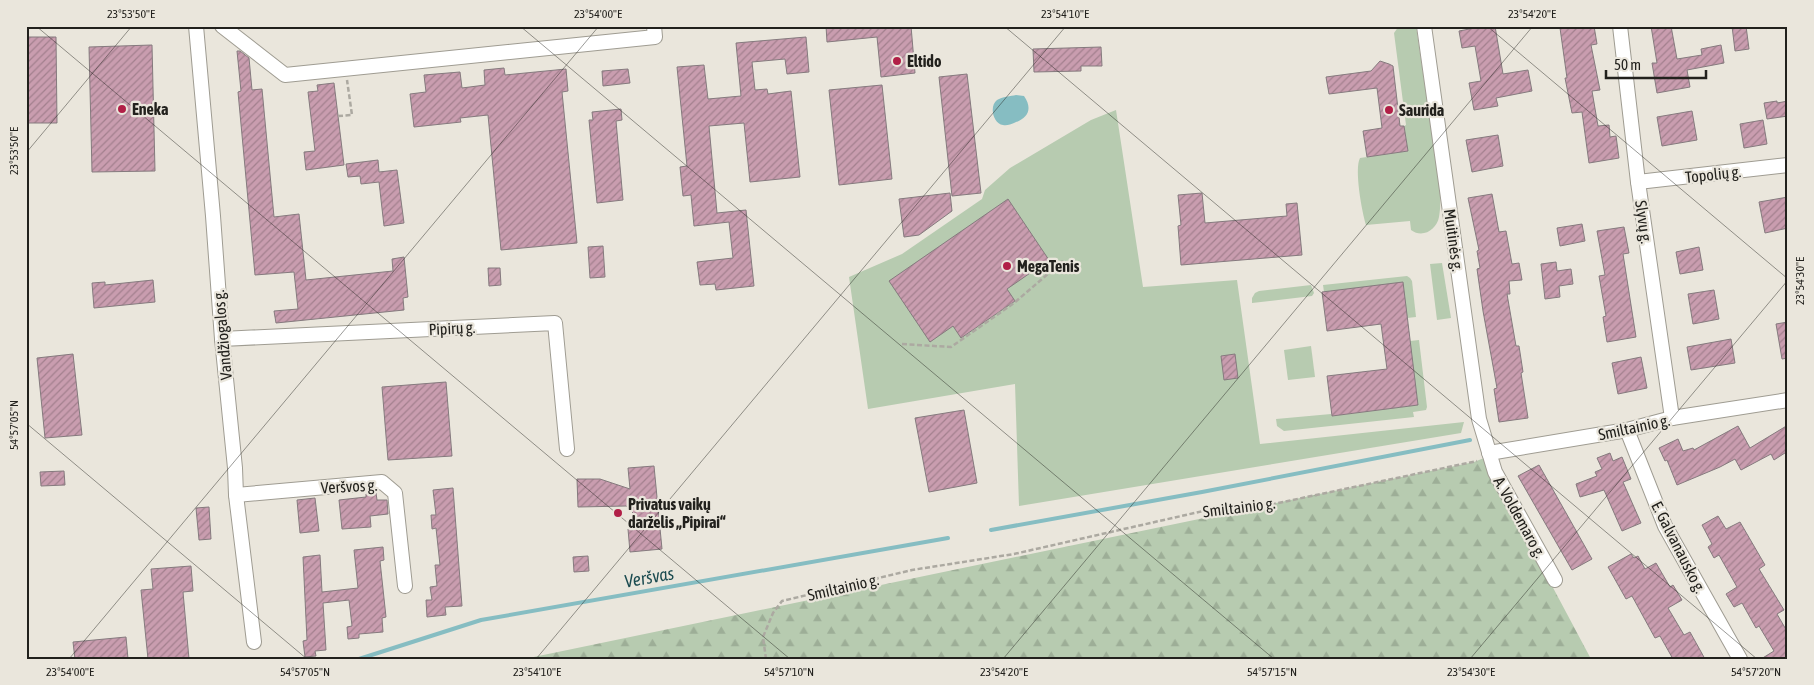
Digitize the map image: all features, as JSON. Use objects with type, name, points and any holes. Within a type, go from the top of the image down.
[{"type":"street","name":"Vandžiogalos g.","points":[[196,26],[236,495],[254,642]]},
{"type":"street","points":[[222,26],[285,75],[655,38],[654,26]]},
{"type":"street","name":"Muitinės g.","points":[[1424,26],[1477,408],[1489,453]]},
{"type":"street","name":"Slyvų g.","points":[[1620,26],[1638,182],[1672,418]]},
{"type":"street","name":"Topolių g.","points":[[1638,182],[1788,165]]},
{"type":"street","name":"Pipirų g.","points":[[222,339],[556,323],[567,449]]},
{"type":"street","name":"Smiltainio g.","points":[[1489,453],[1627,430],[1672,418],[1788,400]]},
{"type":"street","name":"E. Galvanausko g.","points":[[1627,430],[1665,526],[1740,659]]},
{"type":"street","name":"A. Voldemaro g.","points":[[1489,453],[1495,472],[1555,580]]},
{"type":"street","name":"Veršvos g.","points":[[236,495],[382,482],[395,493],[405,586]]},
{"type":"path","points":[[338,116],[352,115],[346,69]]},
{"type":"path","points":[[902,344],[951,347],[1014,303],[1063,261]]},
{"type":"path","name":"Smiltainio g.","points":[[766,659],[763,637],[773,613],[782,601],[912,570],[1014,554],[1212,509],[1250,509],[1474,462],[1484,458],[1489,453]]},
{"type":"green space","points":[[1399,26],[1416,26],[1439,182],[1440,209],[1438,221],[1432,229],[1425,233],[1416,233],[1411,230],[1410,221],[1366,225],[1359,191],[1358,164],[1360,158],[1408,151],[1394,33]]},
{"type":"green space","points":[[1116,110],[1143,287],[1237,280],[1260,444],[1464,422],[1461,433],[1019,506],[1015,384],[868,409],[849,277],[902,254],[982,199],[985,190],[1010,168],[1091,120]]},
{"type":"green space","points":[[1442,263],[1451,318],[1437,320],[1430,264]]},
{"type":"green space","points":[[1407,276],[1412,281],[1416,317],[1407,318],[1324,292],[1323,285]]},
{"type":"green space","points":[[1311,285],[1314,293],[1312,296],[1252,303],[1252,298],[1259,291]]},
{"type":"green space","points":[[1419,340],[1426,410],[1413,412],[1414,417],[1284,431],[1277,426],[1276,419],[1331,414],[1332,416],[1418,405],[1410,341]]},
{"type":"green space","points":[[1311,346],[1315,377],[1288,380],[1284,350]]},
{"type":"green space","points":[[1484,458],[1591,659],[524,659],[1474,462]]},
{"type":"water","points":[[1016,95],[1024,96],[1028,105],[1028,113],[1023,119],[1014,123],[1000,124],[993,114],[993,106],[1001,98]]},
{"type":"building","name":"Eltido","points":[[826,26],[911,26],[915,73],[881,77],[877,37],[827,42]]},
{"type":"building","points":[[1495,26],[1503,74],[1528,70],[1532,91],[1496,98],[1498,106],[1474,110],[1469,83],[1481,81],[1475,46],[1462,48],[1459,31]]},
{"type":"building","points":[[1594,26],[1597,44],[1591,45],[1600,90],[1592,91],[1598,126],[1609,125],[1610,137],[1616,136],[1619,158],[1589,163],[1582,112],[1572,113],[1565,78],[1567,78],[1560,28]]},
{"type":"building","points":[[1651,26],[1671,26],[1677,59],[1702,55],[1701,49],[1721,45],[1724,63],[1687,70],[1690,87],[1657,93],[1652,63],[1657,63]]},
{"type":"building","points":[[1732,26],[1746,26],[1749,49],[1735,51]]},
{"type":"building","points":[[26,37],[56,37],[57,123],[26,123]]},
{"type":"building","points":[[806,37],[809,72],[787,74],[785,59],[752,62],[755,90],[767,89],[768,94],[791,91],[800,177],[750,182],[744,123],[709,126],[717,213],[746,210],[754,286],[716,290],[715,284],[700,285],[697,262],[733,258],[729,222],[694,226],[691,195],[683,196],[680,167],[687,166],[677,67],[704,65],[708,99],[741,96],[736,43]]},
{"type":"building","name":"Eneka","points":[[152,45],[155,171],[92,172],[89,47]]},
{"type":"building","points":[[1101,47],[1102,66],[1081,66],[1081,71],[1034,72],[1033,49]]},
{"type":"building","points":[[237,51],[240,51],[249,58],[252,90],[262,89],[274,217],[299,214],[306,280],[393,271],[392,259],[404,257],[408,297],[403,298],[404,310],[276,323],[274,311],[298,309],[294,272],[255,275],[238,92],[241,91]]},
{"type":"building","name":"Saurida","points":[[1380,61],[1393,66],[1400,126],[1404,126],[1408,151],[1367,157],[1363,131],[1382,128],[1377,88],[1329,94],[1326,77],[1371,71]]},
{"type":"building","points":[[504,68],[505,75],[566,69],[568,91],[562,92],[577,243],[501,250],[488,115],[460,118],[461,122],[414,127],[410,94],[426,92],[424,75],[460,72],[462,88],[485,85],[484,70]]},
{"type":"building","points":[[628,69],[630,83],[603,86],[602,71]]},
{"type":"building","points":[[967,74],[981,193],[952,196],[939,77]]},
{"type":"building","points":[[334,83],[344,165],[306,170],[304,152],[315,151],[308,92],[318,91],[317,85]]},
{"type":"building","points":[[882,85],[892,179],[839,185],[829,90]]},
{"type":"building","points":[[1777,101],[1777,103],[1788,101],[1788,116],[1767,119],[1764,103]]},
{"type":"building","points":[[621,109],[622,120],[616,121],[623,200],[597,203],[589,120],[593,120],[592,112]]},
{"type":"building","points":[[1692,111],[1697,140],[1662,146],[1657,117]]},
{"type":"building","points":[[1763,120],[1767,144],[1744,148],[1740,124]]},
{"type":"building","points":[[1498,135],[1503,166],[1472,172],[1466,140]]},
{"type":"building","points":[[378,160],[379,172],[397,170],[404,223],[384,226],[379,182],[361,184],[360,176],[348,177],[346,164]]},
{"type":"building","points":[[950,193],[952,211],[919,235],[904,237],[899,199]]},
{"type":"building","points":[[1202,193],[1205,223],[1287,216],[1286,204],[1297,203],[1302,255],[1181,265],[1178,226],[1181,225],[1178,195]]},
{"type":"building","points":[[1492,194],[1499,232],[1506,231],[1512,264],[1519,263],[1522,280],[1509,281],[1510,294],[1507,294],[1516,346],[1519,346],[1528,418],[1499,422],[1494,389],[1497,388],[1477,269],[1480,268],[1477,251],[1479,250],[1468,198]]},
{"type":"building","points":[[1788,197],[1788,228],[1765,233],[1759,202]]},
{"type":"building","points":[[1008,199],[1049,260],[1007,289],[1015,301],[961,338],[953,326],[930,342],[889,281]]},
{"type":"building","points":[[1582,224],[1585,241],[1560,246],[1557,228]]},
{"type":"building","points":[[1624,227],[1629,253],[1623,254],[1636,337],[1607,342],[1603,317],[1606,316],[1599,276],[1605,275],[1597,231]]},
{"type":"building","points":[[603,246],[605,277],[590,278],[588,247]]},
{"type":"building","points":[[1699,247],[1703,270],[1680,274],[1676,252]]},
{"type":"building","points":[[1556,262],[1557,271],[1571,269],[1573,284],[1559,286],[1560,297],[1545,299],[1541,264]]},
{"type":"building","points":[[488,268],[500,268],[501,285],[489,286]]},
{"type":"building","points":[[153,280],[155,302],[94,308],[92,283],[105,282],[105,285]]},
{"type":"building","points":[[1403,282],[1418,405],[1332,416],[1327,376],[1387,369],[1381,324],[1327,331],[1322,292]]},
{"type":"building","points":[[1714,290],[1719,319],[1693,324],[1688,294]]},
{"type":"building","points":[[1788,322],[1788,358],[1782,359],[1776,324]]},
{"type":"building","points":[[1731,339],[1735,363],[1691,370],[1687,347]]},
{"type":"building","points":[[73,354],[82,435],[45,438],[37,358]]},
{"type":"building","points":[[1235,354],[1238,378],[1224,380],[1221,356]]},
{"type":"building","points":[[1641,357],[1647,388],[1618,394],[1612,363]]},
{"type":"building","points":[[446,382],[452,456],[388,460],[382,387]]},
{"type":"building","points":[[964,410],[977,483],[929,492],[915,418]]},
{"type":"building","points":[[1788,425],[1788,451],[1774,460],[1771,454],[1741,470],[1735,459],[1677,485],[1667,460],[1665,461],[1659,448],[1678,439],[1683,451],[1693,448],[1694,450],[1738,426],[1750,448]]},
{"type":"building","points":[[1610,453],[1613,461],[1622,457],[1631,479],[1623,482],[1641,523],[1622,531],[1604,490],[1580,497],[1576,484],[1597,476],[1595,472],[1602,469],[1597,458]]},
{"type":"building","points":[[1539,465],[1592,559],[1572,570],[1518,476]]},
{"type":"building","points":[[654,466],[662,549],[630,552],[628,529],[636,529],[635,515],[626,506],[578,507],[577,479],[600,479],[630,489],[628,468]]},
{"type":"building","points":[[64,471],[65,485],[41,486],[40,472]]},
{"type":"building","points":[[453,488],[462,606],[445,607],[446,615],[427,617],[426,600],[432,600],[430,587],[437,586],[435,565],[440,565],[436,528],[432,529],[431,515],[436,515],[433,490]]},
{"type":"building","points":[[376,493],[377,500],[387,500],[388,514],[370,516],[371,527],[342,529],[339,500],[366,497],[366,494]]},
{"type":"building","points":[[315,498],[319,531],[300,533],[297,500]]},
{"type":"building","points":[[209,507],[211,539],[199,540],[196,508]]},
{"type":"building","points":[[1718,516],[1726,529],[1740,522],[1765,565],[1759,569],[1784,610],[1777,614],[1788,633],[1788,659],[1761,659],[1774,651],[1759,626],[1756,628],[1742,603],[1734,607],[1726,594],[1737,587],[1719,555],[1714,558],[1708,547],[1712,544],[1702,525]]},
{"type":"building","points":[[383,547],[384,560],[380,561],[386,617],[382,618],[383,632],[359,634],[359,638],[348,639],[347,627],[352,626],[349,600],[323,603],[326,650],[315,651],[316,656],[305,657],[303,641],[307,640],[303,557],[320,555],[322,592],[358,588],[354,550]]},
{"type":"building","points":[[1631,554],[1634,558],[1638,556],[1645,569],[1656,563],[1670,587],[1673,585],[1682,600],[1668,608],[1684,635],[1690,632],[1705,659],[1673,659],[1660,636],[1655,638],[1632,596],[1626,599],[1608,567]]},
{"type":"building","points":[[588,556],[589,571],[574,572],[573,557]]},
{"type":"building","points":[[191,566],[193,591],[183,592],[189,659],[148,659],[141,590],[153,589],[151,569]]},
{"type":"building","points":[[126,637],[128,659],[75,659],[73,642]]},
{"type":"waterway","points":[[991,530],[1202,492],[1470,440]]},
{"type":"waterway","name":"Veršvas","points":[[359,659],[481,620],[948,538]]},
{"type":"place","name":"Eltido","points":[[897,61]]},
{"type":"place","name":"Eneka","points":[[122,109]]},
{"type":"place","name":"Saurida","points":[[1389,110]]},
{"type":"place","name":"MegaTenis","points":[[1007,266]]},
{"type":"place","name":"Privatus vaikų darželis „Pipirai“","points":[[618,513]]}]
